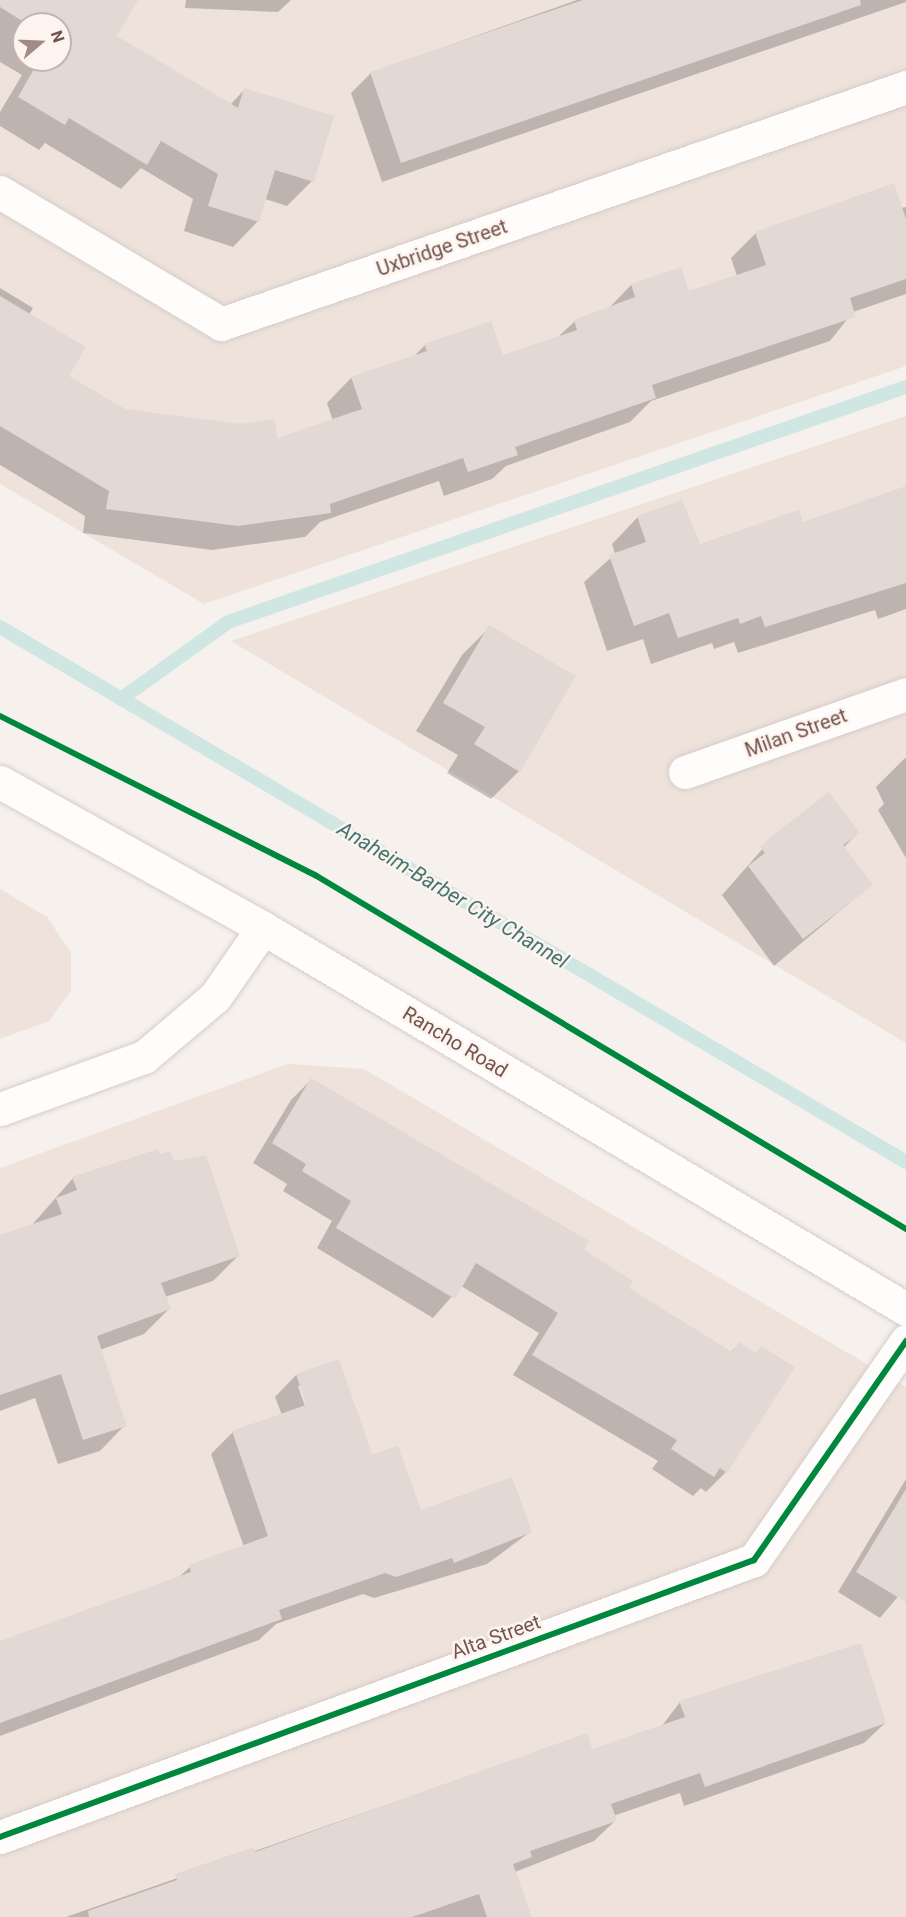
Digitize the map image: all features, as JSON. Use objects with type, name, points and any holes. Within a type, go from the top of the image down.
[{"type":"street","name":"Uxbridge Street","points":[[0,192],[221,324],[906,87]]},
{"type":"street","name":"Milan Street","points":[[685,772],[906,694]]},
{"type":"street","name":"Rancho Road","points":[[0,782],[263,928],[906,1309]]},
{"type":"street","points":[[0,1109],[144,1057],[215,997],[263,928]]},
{"type":"street","name":"Alta Street","points":[[0,1837],[754,1560],[906,1341]]},
{"type":"shaded area","points":[[0,0],[906,0],[906,366],[204,604],[0,484]]},
{"type":"shaded area","points":[[906,416],[906,1043],[231,641]]},
{"type":"shaded area","points":[[0,889],[47,917],[71,953],[71,991],[49,1021],[0,1039]]},
{"type":"shaded area","points":[[288,1064],[364,1069],[906,1387],[906,1917],[0,1917],[0,1168]]},
{"type":"building","points":[[0,0],[138,0],[117,36],[238,108],[244,88],[334,116],[314,182],[275,170],[259,222],[208,206],[218,174],[161,141],[147,165],[69,118],[65,125],[18,97],[32,72],[72,72],[72,12],[12,12],[12,15],[0,7]]},
{"type":"building","points":[[583,0],[860,0],[861,5],[401,163],[370,72]]},
{"type":"building","points":[[894,183],[906,219],[906,279],[850,298],[856,317],[652,385],[656,398],[515,447],[518,455],[468,472],[463,458],[330,504],[331,513],[238,526],[106,509],[109,491],[0,426],[0,296],[86,347],[69,376],[125,409],[240,424],[275,419],[277,438],[362,409],[351,377],[427,351],[424,344],[491,321],[503,355],[577,330],[574,320],[635,297],[631,284],[681,267],[689,291],[766,265],[755,232]]},
{"type":"building","points":[[906,486],[906,583],[765,627],[761,616],[740,624],[738,618],[678,638],[669,613],[634,626],[609,555],[646,542],[637,516],[682,500],[700,544],[799,510],[803,522]]},
{"type":"building","points":[[489,625],[576,676],[520,772],[474,744],[485,727],[443,703]]},
{"type":"building","points":[[829,792],[860,833],[843,845],[873,885],[803,939],[748,866],[765,853],[760,847],[773,835]]},
{"type":"building","points":[[311,1078],[589,1241],[584,1250],[633,1281],[629,1288],[732,1352],[739,1342],[756,1354],[761,1346],[795,1367],[727,1473],[720,1468],[714,1477],[671,1449],[677,1440],[532,1355],[558,1313],[476,1263],[455,1299],[336,1228],[351,1201],[302,1171],[306,1164],[272,1143]]},
{"type":"building","points":[[158,1149],[160,1154],[170,1151],[174,1161],[206,1155],[240,1256],[161,1283],[171,1309],[97,1336],[127,1426],[83,1440],[61,1374],[0,1395],[0,1235],[62,1214],[56,1198],[77,1190],[72,1177]]},
{"type":"building","points":[[339,1359],[372,1454],[398,1446],[421,1510],[512,1477],[532,1532],[454,1563],[452,1558],[396,1577],[385,1573],[279,1610],[282,1619],[0,1723],[0,1641],[191,1572],[189,1565],[268,1536],[232,1431],[306,1405],[296,1374]]},
{"type":"building","points":[[906,1489],[906,1602],[856,1572]]},
{"type":"building","points":[[861,1643],[886,1723],[705,1787],[700,1773],[611,1804],[617,1821],[530,1851],[532,1857],[513,1864],[532,1917],[487,1917],[479,1894],[412,1917],[89,1917],[88,1911],[177,1880],[175,1874],[254,1847],[255,1852],[587,1733],[592,1749],[685,1717],[679,1701]]},
{"type":"waterway","points":[[121,699],[228,622],[906,387]]},
{"type":"waterway","name":"Anaheim-Barber City Channel","points":[[0,627],[906,1162]]},
{"type":"cycle path","points":[[0,716],[315,875],[906,1229]]},
{"type":"cycle path","points":[[0,1837],[754,1560],[906,1341]]}]
